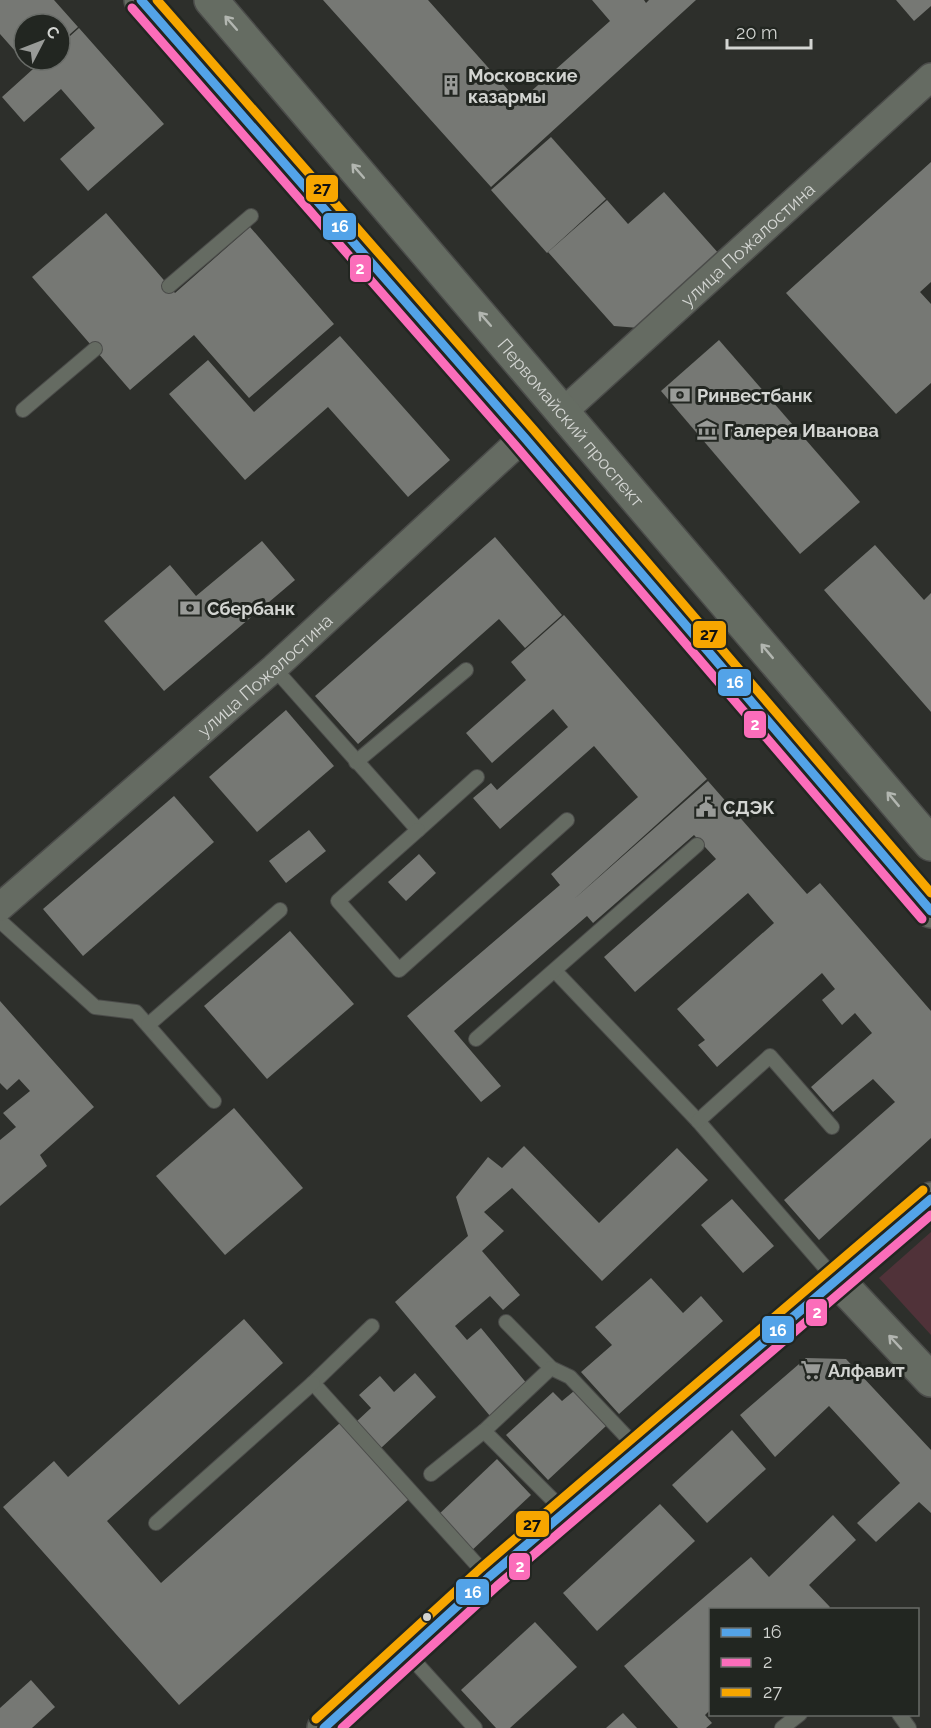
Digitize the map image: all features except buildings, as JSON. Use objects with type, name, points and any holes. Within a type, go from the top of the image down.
[{"type":"main road","points":[[141,0],[524,437],[931,911]]},
{"type":"main road","name":"Первомайский проспект","points":[[211,0],[564,411],[931,844]]},
{"type":"street","name":"улица Пожалостина","points":[[564,411],[931,77]]},
{"type":"street","name":"улица Пожалостина","points":[[0,907],[274,668],[524,437]]},
{"type":"street","points":[[324,1728],[489,1578],[931,1199]]},
{"type":"street","points":[[837,1280],[931,1380]]},
{"type":"lane","points":[[169,286],[251,216]]},
{"type":"lane","points":[[24,410],[94,349]]},
{"type":"lane","points":[[274,668],[418,830]]},
{"type":"lane","points":[[356,762],[466,670]]},
{"type":"lane","points":[[477,777],[338,901],[399,970],[567,820]]},
{"type":"lane","points":[[476,1039],[697,845]]},
{"type":"lane","points":[[148,1025],[280,910]]},
{"type":"lane","points":[[0,921],[94,1007],[136,1012],[214,1101]]},
{"type":"lane","points":[[555,971],[698,1121],[837,1280]]},
{"type":"lane","points":[[698,1121],[770,1056],[832,1127]]},
{"type":"lane","points":[[506,1322],[551,1368],[570,1377],[638,1449]]},
{"type":"lane","points":[[156,1523],[313,1383],[372,1326]]},
{"type":"lane","points":[[431,1474],[484,1431],[551,1368]]},
{"type":"lane","points":[[313,1383],[489,1578]]},
{"type":"lane","points":[[484,1431],[565,1512]]},
{"type":"lane","points":[[406,1652],[475,1728]]},
{"type":"lane","points":[[782,1728],[797,1716]]},
{"type":"shaded area","points":[[931,1232],[931,1335],[879,1278]]},
{"type":"transit line","name":"16","points":[[141,0],[524,437],[931,911]]},
{"type":"transit line","name":"27","points":[[157,0],[533,429],[931,893]]},
{"type":"transit line","name":"2","points":[[132,8],[515,445],[922,919]]},
{"type":"transit line","name":"27","points":[[316,1719],[481,1568],[923,1190]]},
{"type":"transit line","name":"16","points":[[324,1728],[489,1577],[931,1199]]},
{"type":"transit line","name":"2","points":[[342,1728],[497,1586],[931,1215]]},
{"type":"place","name":"Московские казармы","points":[[451,85]]},
{"type":"place","name":"Ринвестбанк","points":[[680,395]]},
{"type":"place","name":"Галерея Иванова","points":[[707,430]]},
{"type":"place","name":"Сбербанк","points":[[190,608]]},
{"type":"place","name":"СДЭК","points":[[706,807]]},
{"type":"place","name":"Алфавит","points":[[811,1370]]}]
